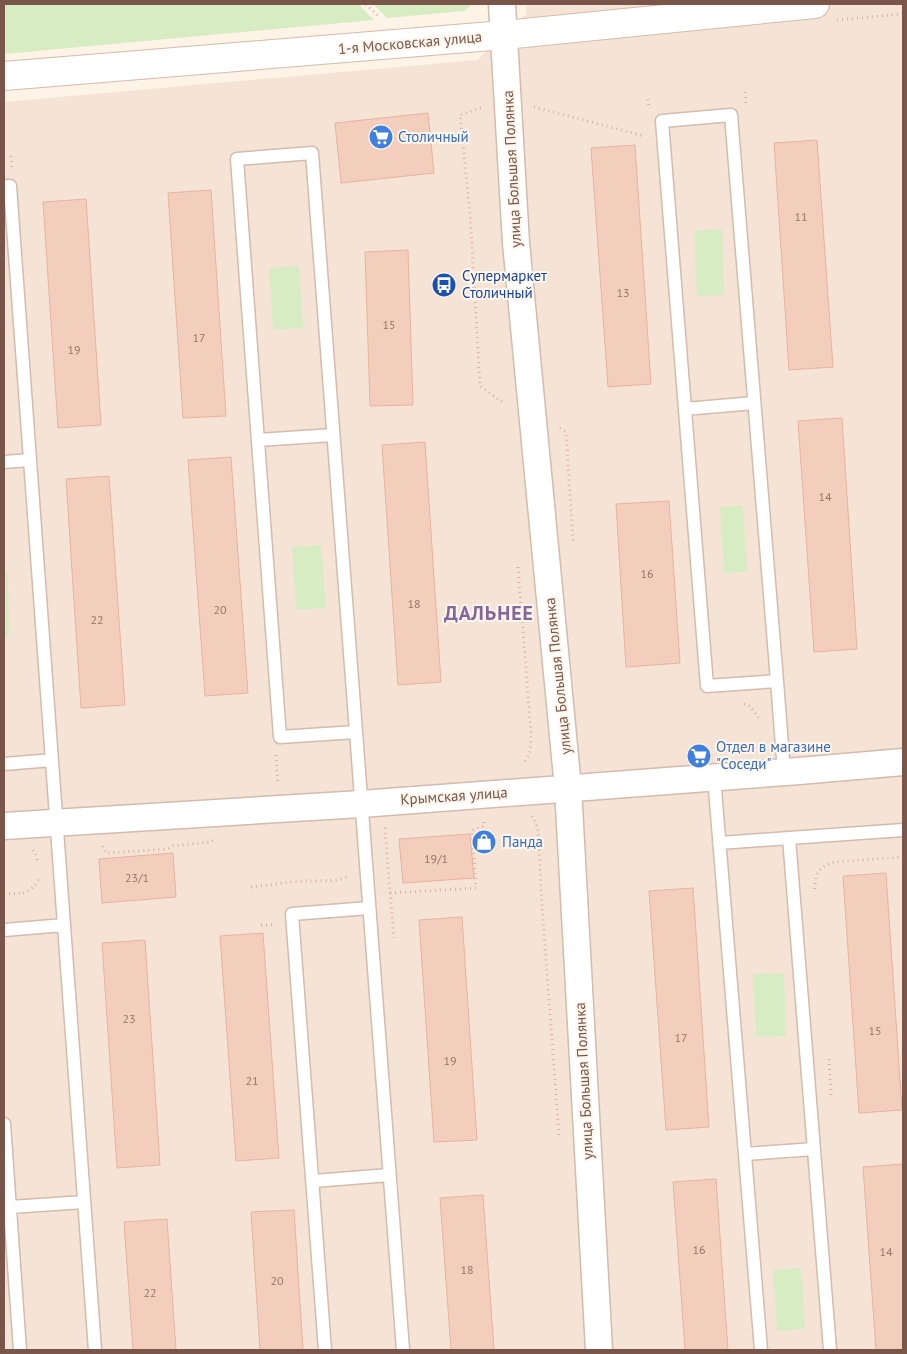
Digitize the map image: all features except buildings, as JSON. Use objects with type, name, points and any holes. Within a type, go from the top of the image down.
[{"type":"street","name":"улица Большая Полянка","points":[[502,4],[516,243],[568,788],[599,1350]]},
{"type":"street","name":"1-я Московская улица","points":[[4,76],[504,35],[815,4]]},
{"type":"street","name":"Крымская улица","points":[[4,826],[361,804],[903,762]]},
{"type":"lane","points":[[777,681],[707,686],[662,121],[731,115],[777,681],[784,772]]},
{"type":"lane","points":[[356,732],[280,737],[237,158],[312,153],[356,732],[402,1350]]},
{"type":"lane","points":[[4,186],[10,186],[95,1350]]},
{"type":"lane","points":[[685,409],[754,404]]},
{"type":"lane","points":[[258,440],[333,434]]},
{"type":"lane","points":[[4,462],[30,460]]},
{"type":"lane","points":[[4,764],[52,760]]},
{"type":"lane","points":[[714,777],[760,1350]]},
{"type":"lane","points":[[719,843],[903,830]]},
{"type":"lane","points":[[789,838],[830,1350]]},
{"type":"lane","points":[[325,1350],[292,914],[369,908]]},
{"type":"lane","points":[[4,930],[64,925]]},
{"type":"lane","points":[[4,1124],[20,1350]]},
{"type":"lane","points":[[745,1154],[814,1149]]},
{"type":"lane","points":[[312,1181],[389,1175]]},
{"type":"lane","points":[[10,1207],[84,1202]]},
{"type":"path","points":[[366,4],[386,24]]},
{"type":"path","points":[[745,92],[747,111]]},
{"type":"path","points":[[648,99],[649,108]]},
{"type":"path","points":[[487,106],[460,115],[470,213],[480,386],[506,405]]},
{"type":"path","points":[[531,106],[652,138]]},
{"type":"path","points":[[554,423],[566,432],[574,550]]},
{"type":"path","points":[[518,563],[531,732],[530,751],[527,761],[520,766]]},
{"type":"path","points":[[741,702],[750,706],[764,726]]},
{"type":"path","points":[[527,812],[532,816],[538,828],[559,1143]]},
{"type":"path","points":[[390,892],[476,888],[472,830],[484,826],[485,817]]},
{"type":"path","points":[[388,824],[386,830],[394,942]]},
{"type":"path","points":[[103,846],[106,853],[167,849],[173,846],[211,842],[215,835]]},
{"type":"path","points":[[4,894],[23,893],[32,890],[39,878],[35,852],[29,846]]},
{"type":"path","points":[[815,895],[814,886],[817,874],[824,866],[834,862],[903,857]]},
{"type":"path","points":[[251,887],[336,880],[346,878],[352,872]]},
{"type":"path","points":[[828,1058],[832,1097]]},
{"type":"shaded area","points":[[526,4],[903,4],[903,1350],[4,1350],[4,102],[477,60],[526,14]]},
{"type":"green space","points":[[4,4],[358,4],[374,20],[4,54]]},
{"type":"green space","points":[[373,4],[473,4],[464,11],[387,18]]},
{"type":"green space","points":[[722,229],[724,295],[697,296],[694,231]]},
{"type":"green space","points":[[299,266],[303,328],[273,330],[269,268]]},
{"type":"green space","points":[[743,505],[747,572],[724,573],[720,507]]},
{"type":"green space","points":[[321,545],[326,608],[296,610],[292,547]]},
{"type":"green space","points":[[4,573],[8,573],[9,636],[4,636]]},
{"type":"green space","points":[[784,973],[786,1036],[756,1037],[753,974]]},
{"type":"green space","points":[[801,1268],[805,1329],[777,1331],[773,1270]]},
{"type":"place","name":"Столичный","points":[[381,137]]},
{"type":"place","name":"Супермаркет Столичный","points":[[444,285]]},
{"type":"place","name":"Отдел в магазине \"Соседи\"","points":[[699,756]]},
{"type":"place","name":"Панда","points":[[484,842]]},
{"type":"district","name":"ДАЛЬНЕЕ","points":[[489,613]]}]
